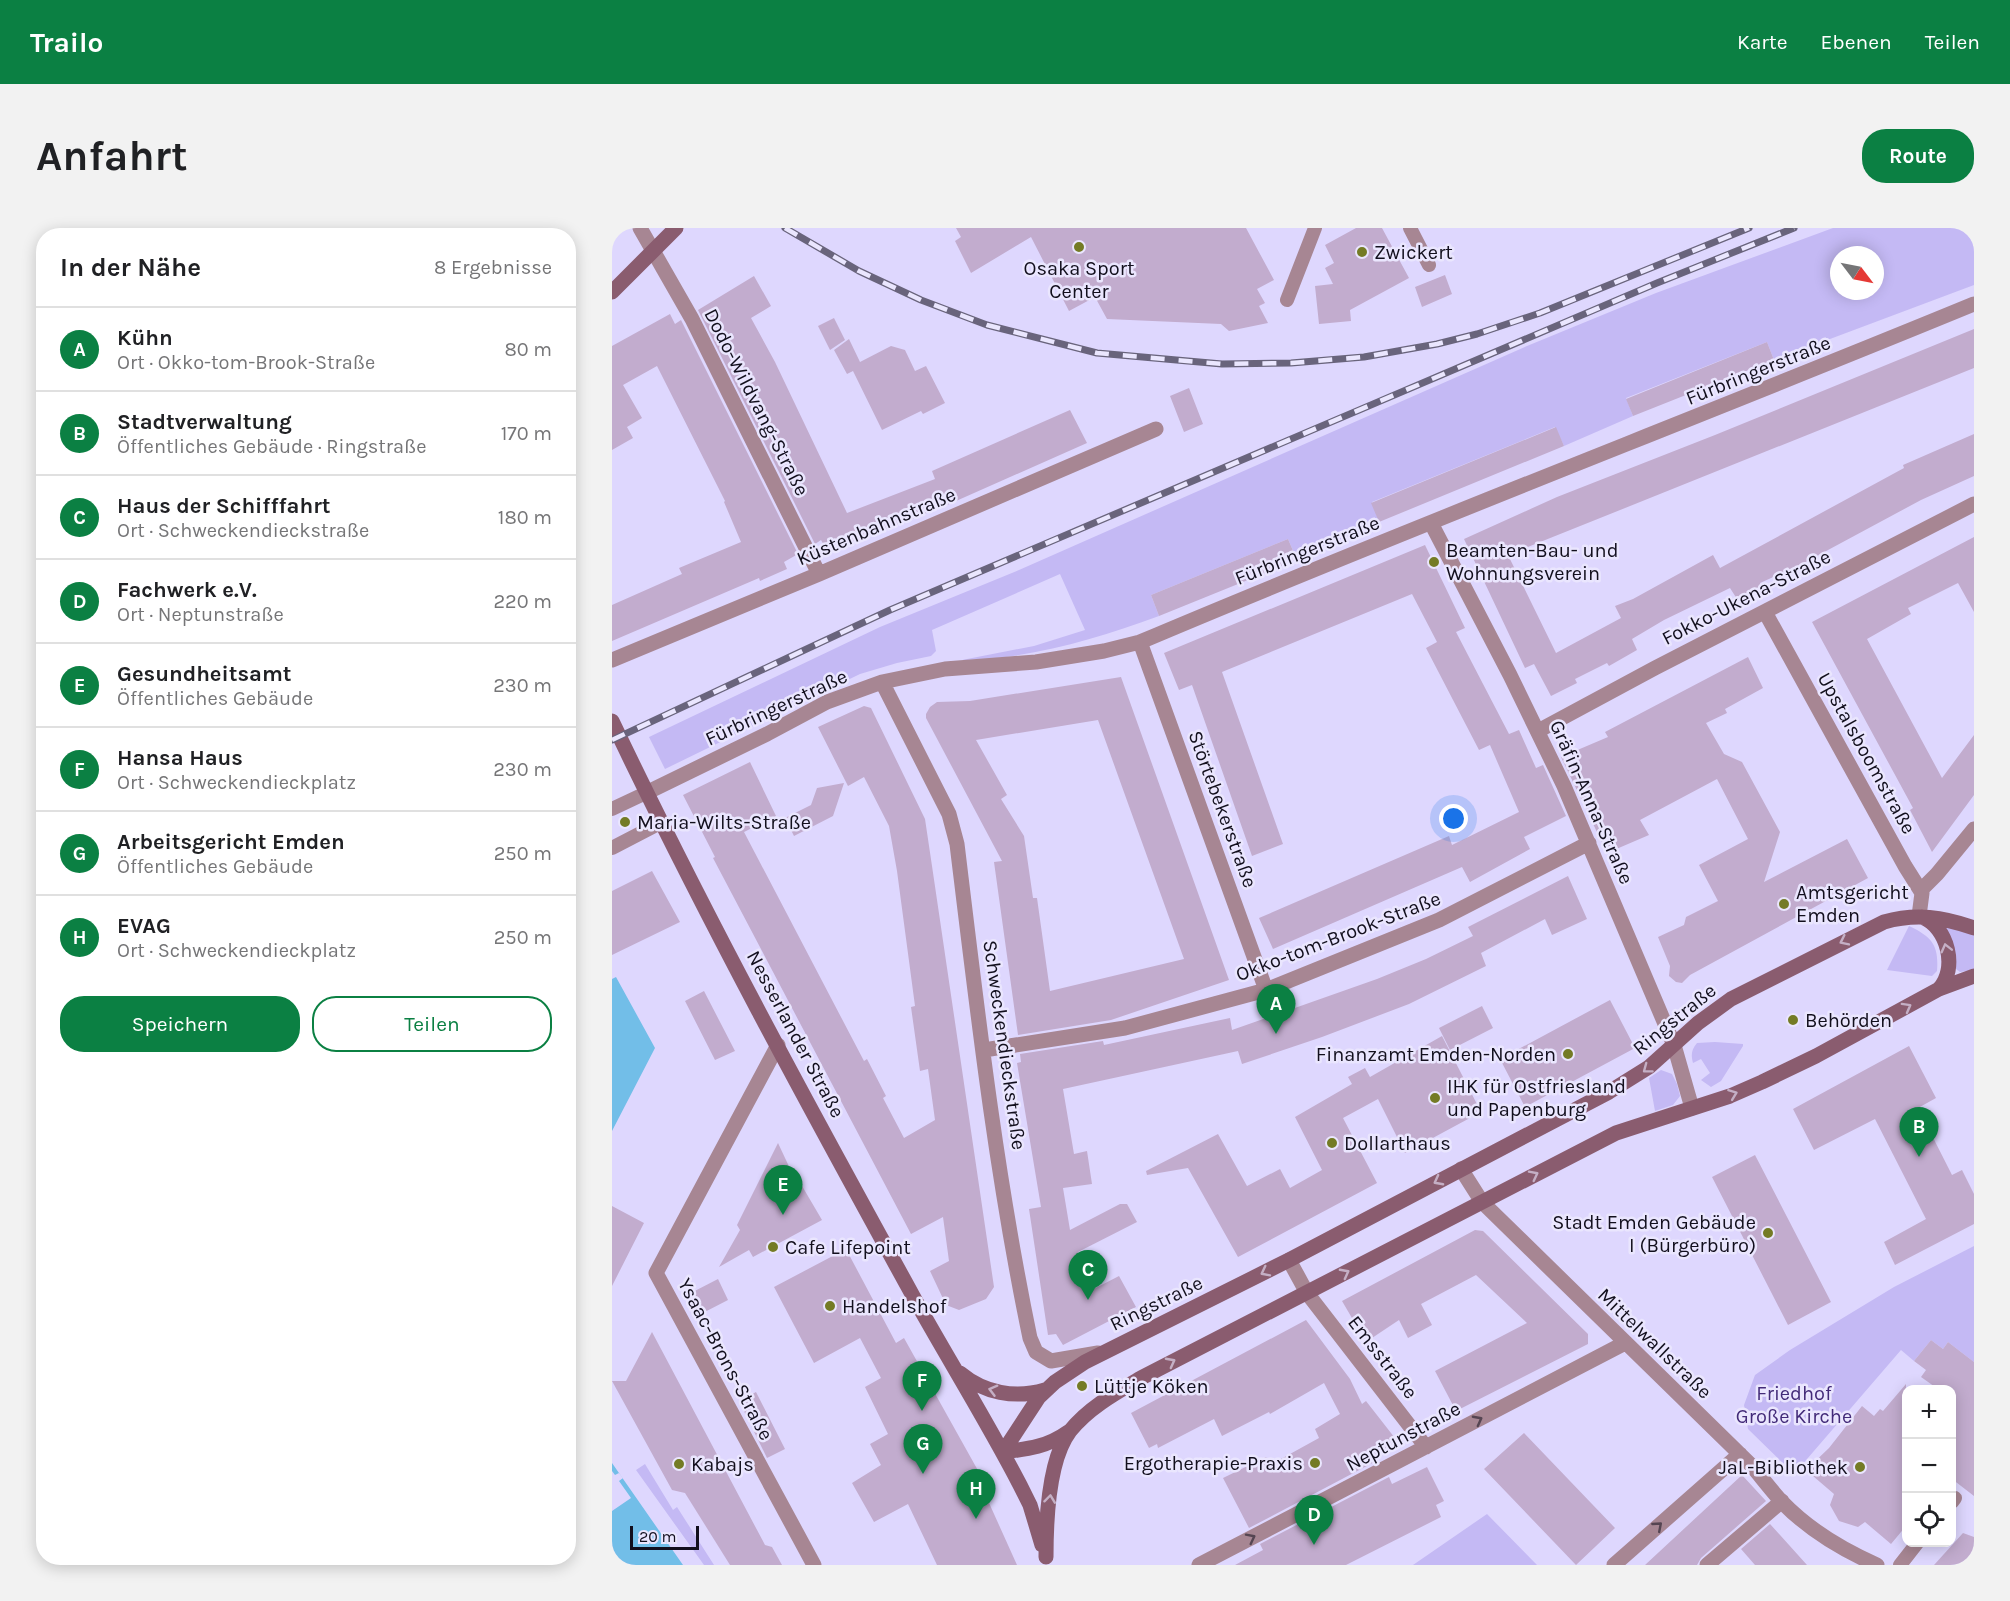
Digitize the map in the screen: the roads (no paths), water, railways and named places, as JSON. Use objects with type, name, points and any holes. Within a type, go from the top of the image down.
[{"type":"street","name":"Dodo-Wildvang-Straße","points":[[640,228],[692,319],[819,574]]},
{"type":"street","points":[[612,292],[676,228]]},
{"type":"street","name":"Fürbringerstraße","points":[[648,792],[827,702],[882,682],[945,669],[1036,662],[1104,651],[1140,642],[1974,304]]},
{"type":"street","name":"Küstenbahnstraße","points":[[612,660],[1156,429]]},
{"type":"street","name":"Fokko-Ukena-Straße","points":[[1538,731],[1974,504]]},
{"type":"street","name":"Gräfin-Anna-Straße","points":[[1431,523],[1538,731],[1589,843],[1674,1045],[1692,1108]]},
{"type":"street","name":"Upstalsboomstraße","points":[[1765,612],[1920,890]]},
{"type":"street","name":"Störtebekerstraße","points":[[1140,642],[1266,990]]},
{"type":"street","name":"Schweckendieckstraße","points":[[882,682],[949,814],[957,843],[1009,1229],[1030,1338],[1036,1352],[1051,1362],[1107,1351]]},
{"type":"street","name":"Nesserlander Straße","points":[[612,721],[778,1045],[950,1362],[1003,1452],[1030,1506],[1047,1561]]},
{"type":"street","points":[[1939,989],[1945,981],[1948,970],[1946,946],[1938,929],[1919,916],[1923,898],[1920,890],[1937,874],[1974,829]]},
{"type":"street","name":"Okko-tom-Brook-Straße","points":[[984,1050],[1125,1028],[1266,990],[1439,920],[1589,843]]},
{"type":"street","name":"Ringstraße","points":[[1003,1452],[1045,1390],[1065,1374],[1289,1260],[1641,1073],[1718,1007],[1749,990],[1870,928],[1894,919],[1919,916],[1938,917],[1974,928]]},
{"type":"street","points":[[1003,1452],[1039,1447],[1053,1442],[1071,1430],[1107,1398],[1141,1378],[1616,1133],[1730,1096],[1805,1062],[1939,989],[1974,976]]},
{"type":"street","name":"Ysaac-Brons-Straße","points":[[778,1045],[656,1273],[814,1565]]},
{"type":"street","points":[[1461,1169],[1482,1202]]},
{"type":"street","name":"Mittelwallstraße","points":[[1482,1202],[1740,1454],[1782,1501],[1853,1561],[1877,1565]]},
{"type":"street","points":[[1289,1260],[1307,1293]]},
{"type":"street","name":"Emsstraße","points":[[1307,1293],[1426,1447]]},
{"type":"street","name":"Neptunstraße","points":[[1199,1565],[1625,1343]]},
{"type":"street","name":"Ringstraße","points":[[950,1362],[967,1379],[988,1389],[1017,1395],[1045,1390]]},
{"type":"street","points":[[1047,1561],[1046,1536],[1054,1464],[1071,1430]]},
{"type":"street","points":[[1614,1565],[1740,1454]]},
{"type":"street","points":[[1707,1565],[1782,1501]]},
{"type":"lane","points":[[1287,300],[1314,228]]},
{"type":"lane","points":[[1410,228],[1430,265]]},
{"type":"lane","points":[[612,809],[648,792]]},
{"type":"lane","points":[[612,848],[662,822]]},
{"type":"lane","points":[[1900,1565],[1914,1547]]},
{"type":"water","points":[[616,977],[655,1048],[612,1131],[612,979]]},
{"type":"water","points":[[612,1463],[683,1565],[612,1565]]},
{"type":"railway","points":[[785,228],[859,271],[921,300],[987,325],[1097,353],[1222,364],[1291,363],[1364,357],[1437,344],[1477,334],[1540,313],[1749,228]]},
{"type":"railway","points":[[612,740],[890,610],[1657,283],[1794,228]]},
{"type":"place","name":"Osaka Sport Center","points":[[1079,247]]},
{"type":"place","name":"Zwickert","points":[[1362,252]]},
{"type":"place","name":"Beamten-Bau- und Wohnungsverein","points":[[1434,562]]},
{"type":"place","name":"Maria-Wilts-Straße","points":[[625,822]]},
{"type":"place","name":"Amtsgericht Emden","points":[[1784,904]]},
{"type":"place","name":"Behörden","points":[[1793,1020]]},
{"type":"place","name":"Kühn","points":[[1276,1034]]},
{"type":"place","name":"Finanzamt Emden-Norden","points":[[1568,1054]]},
{"type":"place","name":"IHK für Ostfriesland und Papenburg","points":[[1435,1098]]},
{"type":"place","name":"Dollarthaus","points":[[1332,1143]]},
{"type":"place","name":"Stadtverwaltung","points":[[1919,1157]]},
{"type":"place","name":"Gesundheitsamt","points":[[783,1215]]},
{"type":"place","name":"Stadt Emden Gebäude I (Bürgerbüro)","points":[[1768,1233]]},
{"type":"place","name":"Cafe Lifepoint","points":[[773,1247]]},
{"type":"place","name":"Haus der Schifffahrt","points":[[1088,1300]]},
{"type":"place","name":"Handelshof","points":[[830,1306]]},
{"type":"place","name":"Lüttje Köken","points":[[1082,1386]]},
{"type":"place","name":"Hansa Haus","points":[[922,1411]]},
{"type":"place","name":"Ergotherapie-Praxis","points":[[1315,1463]]},
{"type":"place","name":"Kabajs","points":[[679,1464]]},
{"type":"place","name":"JaL-Bibliothek","points":[[1860,1467]]},
{"type":"place","name":"Arbeitsgericht Emden","points":[[923,1474]]},
{"type":"place","name":"EVAG","points":[[976,1519]]},
{"type":"place","name":"Fachwerk e.V.","points":[[1314,1545]]},
{"type":"park label","name":"Friedhof Große Kirche","points":[[1794,1404]]}]
